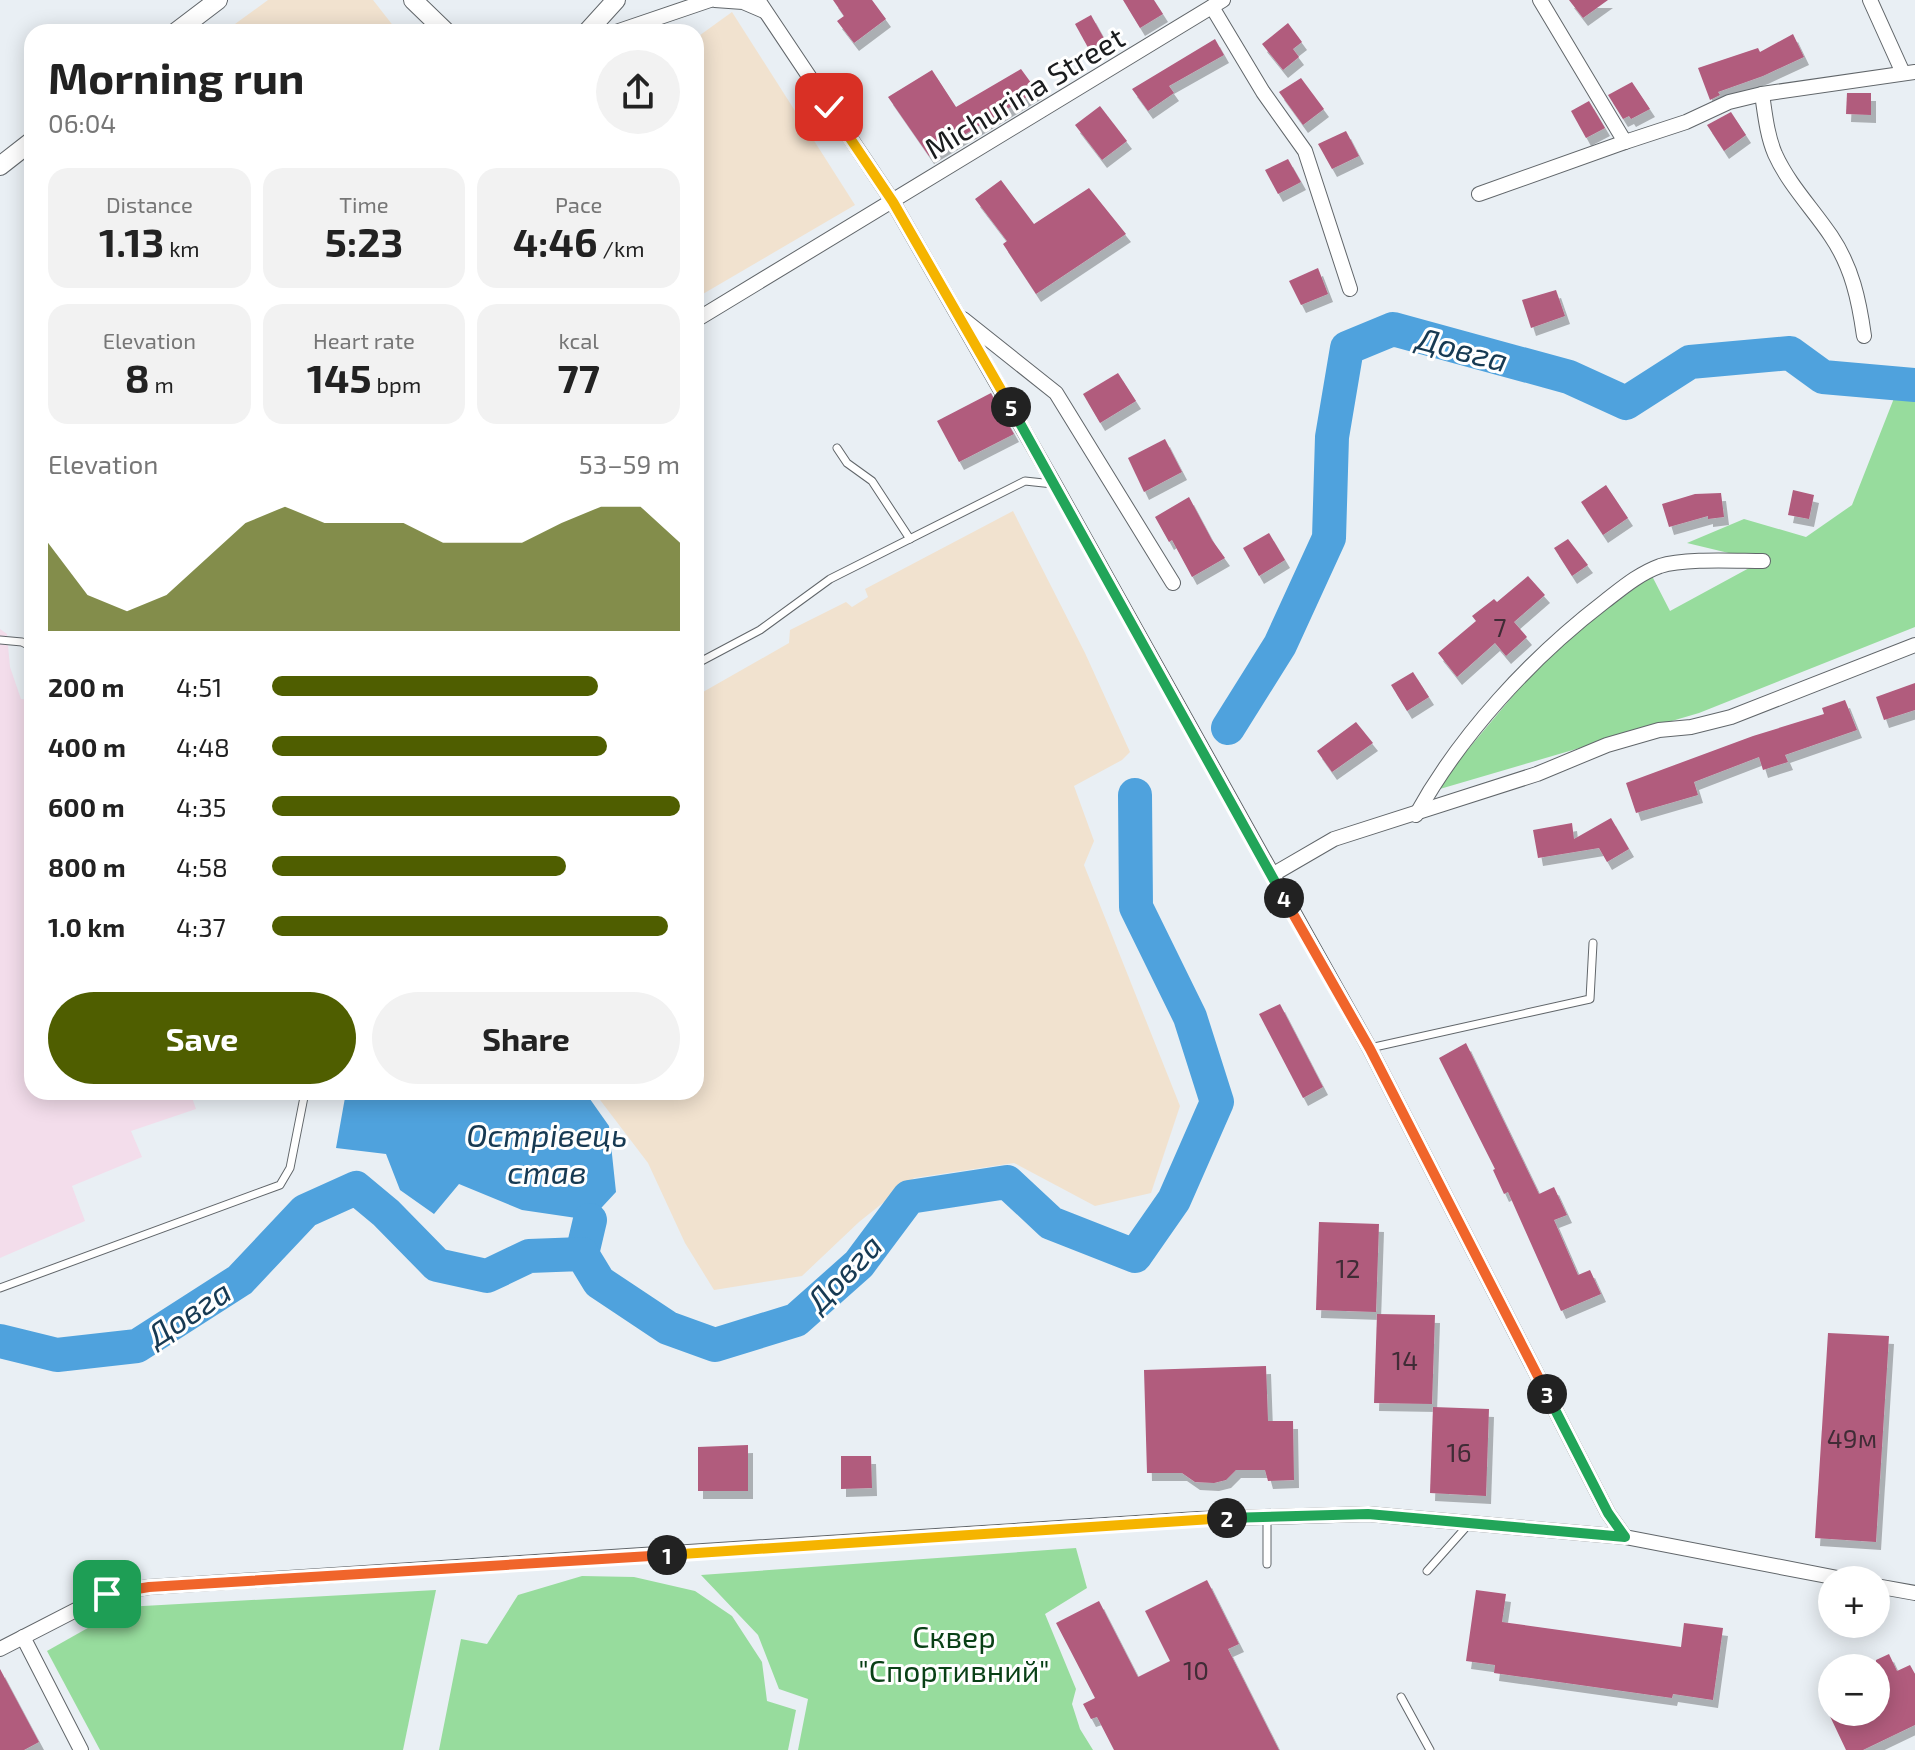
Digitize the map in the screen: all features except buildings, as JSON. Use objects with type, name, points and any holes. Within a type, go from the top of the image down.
[{"type":"street","points":[[186,24],[218,0]]},
{"type":"street","points":[[413,0],[438,24]]},
{"type":"street","points":[[594,24],[616,0]]},
{"type":"street","points":[[640,24],[713,0],[761,6],[893,202],[1370,1049],[1608,1513],[1625,1537]]},
{"type":"street","points":[[1540,0],[1625,142]]},
{"type":"street","points":[[1479,194],[1686,122],[1729,102],[1762,94],[1909,73],[1870,0]]},
{"type":"street","points":[[1218,4],[1263,92],[1305,151],[1350,289]]},
{"type":"street","name":"Michurina Street","points":[[704,315],[1218,4]]},
{"type":"street","points":[[1762,94],[1768,135],[1776,156],[1833,238],[1853,279],[1864,336]]},
{"type":"street","points":[[0,166],[24,147]]},
{"type":"street","points":[[957,314],[1056,393],[1173,583]]},
{"type":"street","points":[[1416,815],[1432,785],[1460,745],[1500,700],[1570,628],[1633,580],[1662,566],[1763,561]]},
{"type":"street","points":[[1272,875],[1334,839],[1537,774],[1607,745],[1659,730],[1691,727],[1731,717],[1915,645]]},
{"type":"street","points":[[0,1649],[107,1594],[149,1587],[1267,1516],[1368,1514],[1625,1537],[1818,1574]]},
{"type":"street","points":[[1890,1589],[1915,1593]]},
{"type":"street","points":[[23,1637],[81,1750]]},
{"type":"lane","points":[[837,448],[847,463],[872,481],[910,539]]},
{"type":"lane","points":[[704,660],[760,630],[830,579],[1025,481],[1055,485]]},
{"type":"lane","points":[[0,640],[24,643]]},
{"type":"lane","points":[[1370,1049],[1590,999],[1593,943]]},
{"type":"lane","points":[[0,1288],[280,1185],[290,1168],[303,1100]]},
{"type":"lane","points":[[1267,1516],[1267,1564]]},
{"type":"lane","points":[[1427,1571],[1470,1523]]},
{"type":"lane","points":[[1401,1697],[1430,1750]]},
{"type":"shaded area","points":[[268,0],[373,0],[392,24],[235,24]]},
{"type":"shaded area","points":[[732,12],[855,205],[704,293],[704,32]]},
{"type":"shaded area","points":[[1013,511],[1085,653],[1130,752],[1122,760],[1074,786],[1094,841],[1084,865],[1180,1106],[1151,1193],[1095,1206],[1014,1163],[914,1178],[859,1222],[802,1276],[714,1290],[685,1243],[648,1163],[600,1100],[704,1100],[704,691],[789,643],[790,630],[846,602],[852,607],[868,597],[865,589]]},
{"type":"shaded area","points":[[0,629],[7,634],[10,667],[21,699],[24,699],[24,1100],[193,1100],[196,1109],[131,1131],[142,1157],[72,1186],[85,1221],[0,1258]]},
{"type":"green space","points":[[1915,379],[1915,627],[1699,713],[1433,791],[1527,679],[1584,625],[1652,576],[1670,611],[1762,561],[1687,543],[1744,519],[1806,537],[1852,505],[1900,383]]},
{"type":"green space","name":"Сквер \"Спортивний\"","points":[[1076,1548],[1087,1588],[1045,1614],[1076,1689],[1072,1704],[1080,1729],[1093,1750],[798,1750],[808,1699],[779,1689],[758,1635],[701,1575]]},
{"type":"green space","points":[[582,1576],[634,1577],[695,1591],[732,1616],[762,1662],[767,1701],[796,1710],[788,1750],[439,1750],[461,1639],[487,1644],[518,1595]]},
{"type":"green space","points":[[436,1590],[403,1750],[100,1750],[47,1651],[125,1607]]},
{"type":"water","name":"Острівець став","points":[[345,1100],[591,1100],[609,1126],[616,1192],[590,1220],[522,1210],[459,1184],[434,1214],[400,1190],[386,1154],[336,1148]]},
{"type":"waterway","name":"Довга","points":[[1228,728],[1280,645],[1329,538],[1332,437],[1347,348],[1393,329],[1569,377],[1626,403],[1690,362],[1790,353],[1823,377],[1915,385]]},
{"type":"waterway","name":"Довга","points":[[0,1341],[57,1355],[137,1346],[240,1280],[305,1211],[356,1188],[386,1213],[437,1265],[487,1276],[529,1256],[582,1254],[599,1282],[668,1328],[715,1345],[796,1320],[859,1264],[909,1197],[1007,1182],[1051,1223],[1135,1256],[1174,1200],[1217,1102],[1190,1017],[1136,907],[1135,795]]},
{"type":"waterway","points":[[582,1254],[590,1220]]},
{"type":"route","points":[[107,1594],[149,1587],[1305,1514],[1368,1514],[1625,1537],[1608,1513],[1370,1049],[1180,706],[893,202],[829,107]]}]
